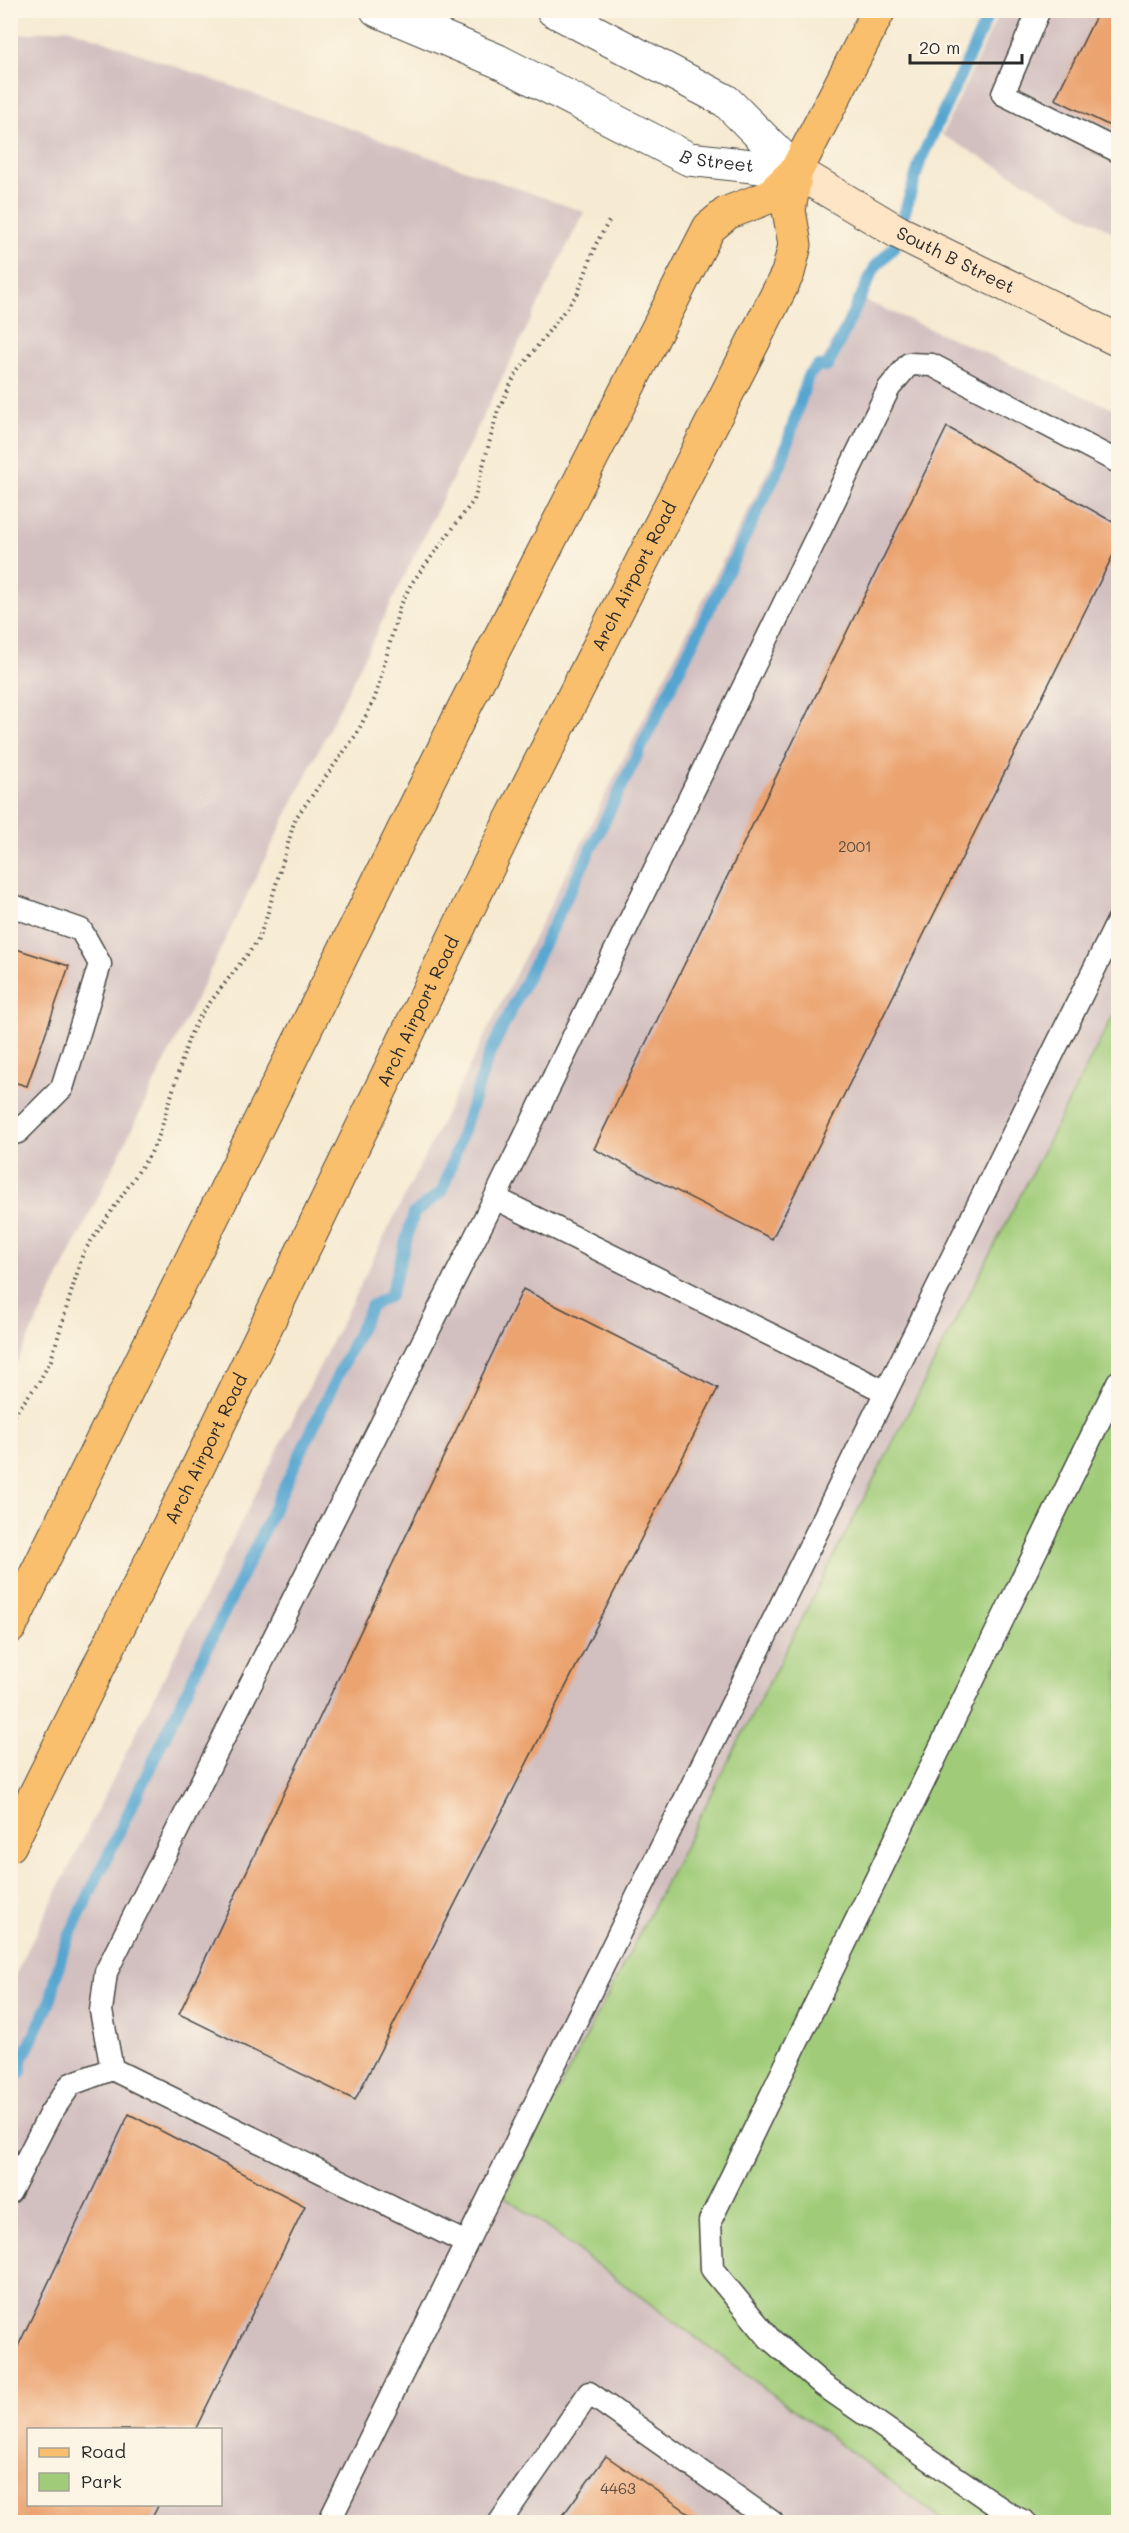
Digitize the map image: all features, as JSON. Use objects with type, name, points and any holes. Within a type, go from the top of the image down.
[{"type":"main road","name":"Arch Airport Road","points":[[10,1845],[203,1456],[507,828],[788,273],[795,245],[789,210],[796,171],[879,10]]},
{"type":"main road","name":"Arch Airport Road","points":[[10,1627],[463,710],[709,228],[727,213],[769,197],[796,171]]},
{"type":"street","name":"B Street","points":[[377,10],[498,61],[689,159],[796,171]]},
{"type":"street","name":"B Street","points":[[553,10],[726,101],[796,171]]},
{"type":"street","name":"South B Street","points":[[796,171],[898,232],[1119,340]]},
{"type":"lane","points":[[1039,10],[1003,94],[1119,151]]},
{"type":"lane","points":[[112,2069],[102,2011],[106,1972],[495,1198],[889,388],[909,364],[932,365],[1119,462]]},
{"type":"lane","points":[[10,905],[81,930],[100,964],[62,1088],[18,1132],[10,1134]]},
{"type":"lane","points":[[328,2523],[1119,921]]},
{"type":"lane","points":[[495,1198],[886,1392]]},
{"type":"lane","points":[[1025,2523],[1010,2516],[823,2385],[769,2338],[712,2269],[710,2221],[1119,1382]]},
{"type":"lane","points":[[10,2192],[50,2114],[71,2084],[112,2069],[466,2243]]},
{"type":"lane","points":[[500,2523],[589,2393],[772,2523]]},
{"type":"path","points":[[10,1419],[39,1382],[51,1360],[83,1253],[151,1153],[160,1132],[189,1037],[201,1014],[256,942],[266,919],[295,819],[357,735],[375,698],[399,609],[411,585],[474,501],[498,410],[511,383],[578,293],[596,244],[609,221]]},
{"type":"shaded area","points":[[1000,11],[1118,11],[1118,235],[942,135]]},
{"type":"shaded area","points":[[68,28],[584,212],[11,1374],[10,36]]},
{"type":"shaded area","points":[[855,296],[1118,411],[1118,1006],[504,2196],[946,2522],[11,2522],[10,1985]]},
{"type":"green space","points":[[1118,1006],[1118,2522],[946,2522],[504,2196]]},
{"type":"building","points":[[1099,10],[1118,10],[1118,130],[1055,99]]},
{"type":"building","points":[[947,427],[1118,525],[1118,545],[772,1239],[594,1149]]},
{"type":"building","points":[[10,947],[69,966],[27,1086],[10,1081]]},
{"type":"building","points":[[523,1289],[718,1388],[355,2100],[179,2014]]},
{"type":"building","points":[[129,2114],[305,2206],[196,2428],[27,2428],[27,2506],[158,2506],[150,2522],[10,2522],[10,2363]]},
{"type":"building","points":[[606,2456],[702,2522],[558,2522]]},
{"type":"waterway","points":[[10,2084],[21,2071],[21,2062],[50,2002],[63,1949],[371,1306],[390,1296],[414,1213],[442,1192],[489,1055],[781,464],[808,376],[818,366],[828,366],[875,267],[894,247],[921,159],[991,10]]}]
